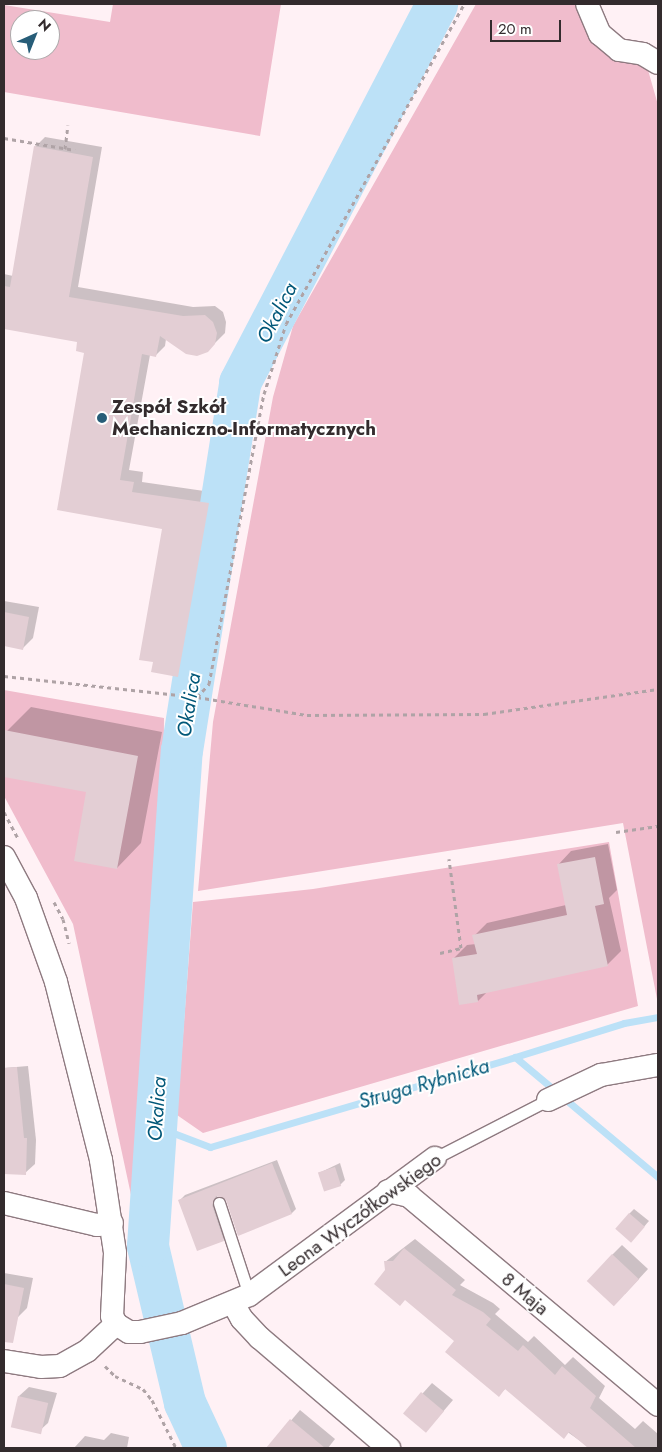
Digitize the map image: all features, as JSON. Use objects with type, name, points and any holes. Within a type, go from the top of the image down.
[{"type":"street","points":[[587,4],[600,34],[619,50],[643,54],[658,63]]},
{"type":"street","points":[[4,857],[26,898],[56,982],[101,1160],[115,1253],[112,1316],[116,1324],[87,1351],[60,1366],[41,1367],[4,1361]]},
{"type":"street","points":[[4,897],[26,898]]},
{"type":"street","name":"Leona Wyczółkowskiego","points":[[548,1100],[601,1075],[658,1065]]},
{"type":"street","name":"Leona Wyczółkowskiego","points":[[116,1324],[129,1332],[182,1323],[241,1299],[292,1266],[388,1191],[435,1158]]},
{"type":"street","name":"8 Maja","points":[[388,1191],[409,1196],[658,1405]]},
{"type":"street","points":[[4,1202],[97,1225],[112,1223]]},
{"type":"street","points":[[241,1299],[242,1319],[260,1338],[389,1448]]},
{"type":"lane","name":"Leona Wyczółkowskiego","points":[[435,1158],[548,1100]]},
{"type":"lane","points":[[219,1203],[241,1299]]},
{"type":"path","points":[[197,696],[209,684],[264,394],[286,324],[464,4]]},
{"type":"path","points":[[65,149],[68,125]]},
{"type":"path","points":[[4,138],[75,150]]},
{"type":"path","points":[[4,676],[197,696],[307,716],[484,714],[658,689]]},
{"type":"path","points":[[616,832],[658,826]]},
{"type":"path","points":[[440,952],[461,948],[449,859]]},
{"type":"path","points":[[87,1351],[115,1376],[142,1389],[152,1400],[176,1448]]},
{"type":"shaded area","points":[[113,4],[281,4],[260,136],[4,92],[4,5],[35,10],[10,10],[10,60],[60,60],[60,14],[110,22]]},
{"type":"shaded area","points":[[476,4],[579,4],[646,63],[658,105],[657,999],[623,823],[198,891],[213,722],[273,397],[293,326]]},
{"type":"shaded area","points":[[4,690],[164,718],[163,831],[139,1215],[134,1209],[73,924],[4,796]]},
{"type":"shaded area","points":[[609,842],[638,1006],[203,1133],[177,1115],[193,902],[313,889]]},
{"type":"building","name":"Zespół Szkół Mechaniczno-Informatycznych","points":[[34,146],[93,157],[69,297],[183,316],[205,315],[213,322],[217,333],[215,344],[208,352],[197,356],[186,354],[160,336],[156,357],[142,354],[120,480],[134,482],[132,492],[209,503],[178,677],[151,672],[153,662],[139,660],[162,529],[57,510],[84,353],[76,351],[77,342],[4,329],[4,286],[10,287]]},
{"type":"building","points":[[4,612],[29,617],[23,650],[4,646]]},
{"type":"building","points":[[4,730],[138,756],[117,869],[74,861],[86,792],[4,777]]},
{"type":"building","points":[[595,857],[604,904],[595,906],[608,966],[477,995],[478,1002],[459,1005],[452,958],[477,954],[472,935],[567,915],[557,864]]},
{"type":"building","points":[[17,1067],[24,1138],[27,1138],[26,1175],[4,1174],[4,1068]]},
{"type":"building","points":[[272,1163],[292,1214],[238,1236],[226,1200],[216,1196],[212,1205],[224,1241],[197,1251],[178,1200]]},
{"type":"building","points":[[335,1167],[341,1186],[324,1192],[318,1173]]},
{"type":"building","points":[[629,1213],[645,1227],[631,1243],[615,1229]]},
{"type":"building","points":[[404,1248],[456,1290],[452,1295],[483,1312],[491,1319],[486,1325],[518,1351],[523,1345],[555,1375],[562,1366],[596,1396],[590,1408],[636,1448],[588,1448],[569,1432],[564,1439],[505,1389],[499,1397],[445,1352],[454,1341],[405,1300],[400,1306],[374,1284],[385,1270],[384,1261],[393,1261]]},
{"type":"building","points":[[612,1254],[639,1279],[614,1306],[587,1281]]},
{"type":"building","points":[[4,1284],[24,1288],[13,1343],[4,1342]]},
{"type":"building","points":[[421,1392],[444,1411],[426,1433],[403,1413]]},
{"type":"building","points":[[18,1396],[48,1403],[41,1434],[11,1427]]},
{"type":"building","points":[[290,1419],[325,1448],[266,1448]]},
{"type":"waterway","name":"Okalica","points":[[206,1448],[185,1403],[148,1246],[182,751],[240,383],[437,4]]},
{"type":"waterway","points":[[515,1057],[624,1023],[658,1017]]},
{"type":"waterway","name":"Struga Rybnicka","points":[[155,1126],[210,1147],[515,1057],[658,1177]]},
{"type":"place","name":"Zespół Szkół Mechaniczno-Informatycznych","points":[[102,418]]}]
